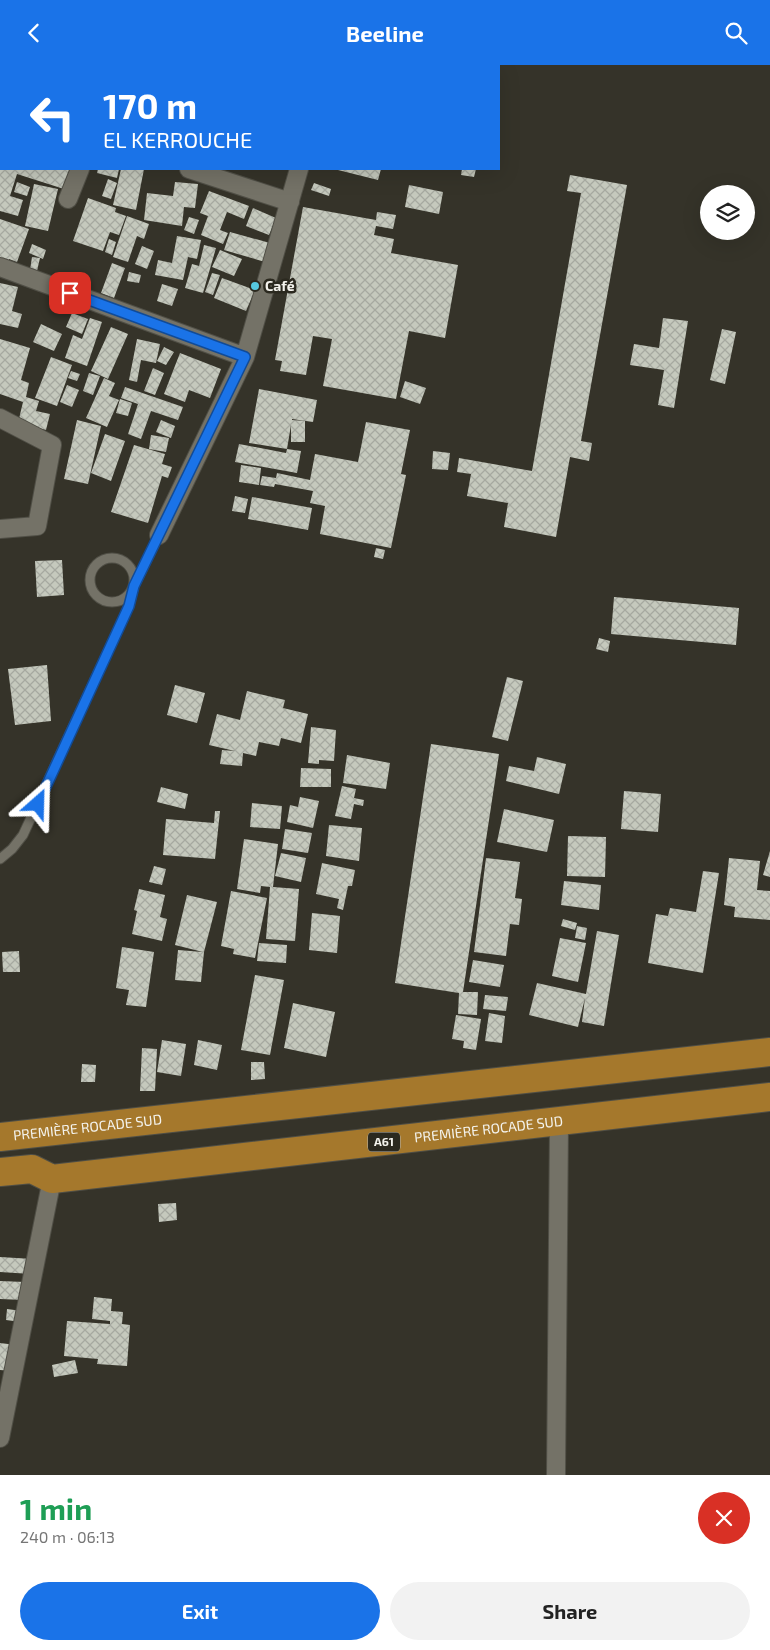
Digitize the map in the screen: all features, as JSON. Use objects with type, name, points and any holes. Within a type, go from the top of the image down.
[{"type":"highway","name":"PREMIÈRE ROCADE SUD","points":[[0,1137],[770,1052]]},
{"type":"highway","name":"PREMIÈRE ROCADE SUD","points":[[0,1172],[32,1169],[52,1179],[559,1123],[770,1097]]},
{"type":"street","points":[[68,199],[80,170]]},
{"type":"street","points":[[192,170],[290,202]]},
{"type":"street","points":[[159,535],[245,357],[299,170]]},
{"type":"street","points":[[0,267],[245,357]]},
{"type":"street","points":[[0,418],[52,445],[37,527],[0,529]]},
{"type":"street","points":[[556,1475],[559,1123]]},
{"type":"street","points":[[0,1438],[52,1179]]},
{"type":"lane","points":[[0,859],[12,849],[23,835],[129,606],[134,586],[132,571],[127,564],[113,558],[98,562],[90,576],[90,584],[97,597],[111,603],[125,598],[134,586],[159,535]]},
{"type":"building","points":[[0,170],[70,170],[64,189],[17,174],[10,196],[23,200],[18,216],[0,211]]},
{"type":"building","points":[[98,170],[119,170],[117,178],[97,173]]},
{"type":"building","points":[[121,170],[144,170],[136,210],[113,205]]},
{"type":"building","points":[[338,170],[381,170],[378,180]]},
{"type":"building","points":[[462,170],[476,170],[474,177],[461,175]]},
{"type":"building","points":[[570,175],[627,185],[581,441],[592,443],[589,461],[570,457],[556,537],[504,527],[508,503],[467,496],[471,474],[457,472],[459,458],[532,471],[581,193],[567,191]]},
{"type":"building","points":[[108,179],[117,183],[111,199],[102,196]]},
{"type":"building","points":[[17,182],[30,187],[27,196],[14,192]]},
{"type":"building","points":[[175,182],[198,184],[195,208],[184,207],[182,226],[144,220],[147,193],[173,196]]},
{"type":"building","points":[[314,183],[331,189],[329,196],[311,190]]},
{"type":"building","points":[[34,184],[58,189],[48,231],[25,226]]},
{"type":"building","points":[[409,185],[443,192],[439,214],[405,207]]},
{"type":"building","points":[[209,191],[249,206],[244,219],[227,212],[220,230],[228,233],[223,244],[201,235],[208,216],[200,213]]},
{"type":"building","points":[[88,198],[116,208],[115,212],[126,216],[119,235],[110,232],[103,251],[73,241]]},
{"type":"building","points":[[303,207],[376,220],[377,212],[396,215],[393,229],[376,226],[374,235],[394,239],[391,253],[458,265],[445,338],[409,331],[396,399],[323,386],[332,339],[313,336],[306,375],[280,371],[282,361],[275,360]]},
{"type":"building","points":[[253,208],[276,218],[269,235],[246,226]]},
{"type":"building","points":[[127,216],[149,224],[144,239],[137,236],[128,262],[113,257]]},
{"type":"building","points":[[189,217],[199,220],[194,234],[184,230]]},
{"type":"building","points":[[0,219],[29,229],[17,262],[9,259],[6,268],[0,265]]},
{"type":"building","points":[[230,232],[270,243],[265,262],[224,250]]},
{"type":"building","points":[[177,236],[201,240],[197,259],[188,257],[183,280],[155,275],[158,260],[172,263]]},
{"type":"building","points":[[109,239],[116,242],[112,255],[105,252]]},
{"type":"building","points":[[32,244],[46,250],[43,259],[29,253]]},
{"type":"building","points":[[204,245],[216,248],[203,293],[185,288],[192,264],[199,266]]},
{"type":"building","points":[[142,246],[154,251],[147,269],[135,264]]},
{"type":"building","points":[[220,250],[242,259],[234,276],[212,267]]},
{"type":"building","points":[[32,257],[40,258],[37,271],[30,270]]},
{"type":"building","points":[[112,263],[125,268],[114,298],[101,293]]},
{"type":"building","points":[[129,272],[141,275],[139,283],[127,281]]},
{"type":"building","points":[[212,273],[220,275],[213,295],[205,292]]},
{"type":"building","points":[[222,278],[255,290],[246,311],[214,298]]},
{"type":"building","points":[[0,283],[18,287],[12,311],[22,314],[18,328],[0,324]]},
{"type":"building","points":[[162,284],[178,289],[172,306],[157,301]]},
{"type":"building","points":[[72,313],[88,319],[82,334],[66,327]]},
{"type":"building","points":[[90,318],[102,322],[87,366],[65,358],[73,335],[82,339]]},
{"type":"building","points":[[663,318],[688,321],[674,408],[658,405],[664,370],[630,365],[634,344],[659,348]]},
{"type":"building","points":[[41,324],[62,334],[54,351],[33,342]]},
{"type":"building","points":[[111,327],[128,334],[108,379],[91,371]]},
{"type":"building","points":[[722,329],[736,332],[725,384],[710,380]]},
{"type":"building","points":[[0,339],[30,348],[21,380],[29,383],[26,397],[39,401],[36,411],[50,414],[46,430],[18,423],[23,402],[0,394]]},
{"type":"building","points":[[137,339],[160,344],[156,363],[141,360],[137,382],[129,380]]},
{"type":"building","points":[[164,347],[174,352],[166,365],[157,361]]},
{"type":"building","points":[[180,353],[221,369],[210,398],[189,390],[185,402],[164,394]]},
{"type":"building","points":[[51,357],[72,365],[57,406],[35,398]]},
{"type":"building","points":[[153,368],[164,373],[155,395],[144,391]]},
{"type":"building","points":[[71,371],[80,374],[77,381],[68,378]]},
{"type":"building","points":[[89,373],[100,376],[93,395],[83,391]]},
{"type":"building","points":[[104,378],[115,383],[109,396],[119,400],[107,427],[86,418]]},
{"type":"building","points":[[405,381],[426,388],[420,404],[400,397]]},
{"type":"building","points":[[67,385],[79,390],[72,407],[60,402]]},
{"type":"building","points":[[125,387],[183,407],[178,420],[151,411],[141,439],[128,434],[138,404],[121,398]]},
{"type":"building","points":[[259,389],[317,400],[313,422],[292,419],[305,421],[305,442],[291,442],[291,425],[287,449],[249,443]]},
{"type":"building","points":[[120,399],[132,403],[128,416],[116,413]]},
{"type":"building","points":[[77,420],[101,426],[88,484],[64,479]]},
{"type":"building","points":[[161,420],[175,426],[171,438],[156,432]]},
{"type":"building","points":[[366,422],[410,430],[401,474],[406,475],[391,548],[320,534],[325,506],[310,503],[313,491],[275,484],[274,487],[260,485],[262,476],[276,478],[277,473],[310,480],[315,454],[358,462]]},
{"type":"building","points":[[105,434],[125,441],[111,481],[91,473]]},
{"type":"building","points":[[151,435],[169,438],[166,452],[149,449]]},
{"type":"building","points":[[239,444],[286,453],[287,449],[301,451],[297,473],[235,462]]},
{"type":"building","points":[[134,445],[165,454],[162,464],[172,467],[168,478],[162,476],[148,523],[111,512]]},
{"type":"building","points":[[433,451],[450,453],[448,470],[432,469]]},
{"type":"building","points":[[241,465],[261,468],[259,485],[239,482]]},
{"type":"building","points":[[235,496],[248,499],[245,513],[232,511]]},
{"type":"building","points":[[252,497],[312,508],[308,530],[248,519]]},
{"type":"building","points":[[376,548],[385,550],[383,559],[374,557]]},
{"type":"building","points":[[62,560],[64,595],[37,597],[35,561]]},
{"type":"building","points":[[614,597],[739,608],[736,645],[611,634]]},
{"type":"building","points":[[599,638],[610,641],[608,652],[596,649]]},
{"type":"building","points":[[47,665],[51,721],[15,725],[8,669]]},
{"type":"building","points":[[507,677],[523,681],[508,741],[492,737]]},
{"type":"building","points":[[175,685],[205,693],[197,723],[167,715]]},
{"type":"building","points":[[247,691],[285,700],[283,708],[308,714],[301,743],[281,738],[279,746],[259,742],[256,756],[243,753],[242,766],[220,764],[222,750],[235,751],[209,745],[217,714],[240,720]]},
{"type":"building","points":[[311,727],[336,730],[334,761],[319,760],[319,764],[308,763]]},
{"type":"building","points":[[431,744],[499,754],[463,992],[478,992],[477,1015],[458,1014],[459,993],[395,983]]},
{"type":"building","points":[[347,755],[390,763],[386,789],[343,783]]},
{"type":"building","points":[[537,757],[566,764],[559,794],[506,781],[509,766],[534,771]]},
{"type":"building","points":[[301,768],[331,769],[331,787],[300,787]]},
{"type":"building","points":[[342,786],[356,789],[354,798],[364,800],[363,806],[354,804],[351,819],[335,816]]},
{"type":"building","points":[[161,787],[188,794],[185,809],[157,802]]},
{"type":"building","points":[[624,791],[661,794],[658,832],[621,829]]},
{"type":"building","points":[[300,797],[319,801],[313,828],[287,822],[290,805],[298,807]]},
{"type":"building","points":[[252,803],[282,806],[280,829],[250,827]]},
{"type":"building","points":[[504,809],[554,820],[547,852],[497,842]]},
{"type":"building","points":[[215,811],[220,811],[215,859],[163,855],[166,819],[214,823]]},
{"type":"building","points":[[329,825],[362,828],[359,861],[326,856]]},
{"type":"building","points":[[285,829],[312,833],[308,853],[282,849]]},
{"type":"building","points":[[568,836],[606,837],[605,877],[567,876]]},
{"type":"building","points":[[244,839],[278,844],[273,887],[299,889],[295,941],[266,939],[270,887],[261,886],[260,893],[237,889]]},
{"type":"building","points":[[770,851],[770,877],[763,875]]},
{"type":"building","points":[[281,853],[306,858],[301,882],[275,876]]},
{"type":"building","points":[[486,858],[520,862],[515,898],[522,899],[519,925],[510,924],[506,956],[474,952]]},
{"type":"building","points":[[729,858],[760,861],[757,890],[770,891],[770,920],[734,917],[735,907],[724,905]]},
{"type":"building","points":[[322,863],[355,870],[352,886],[348,886],[343,910],[337,908],[339,899],[316,894]]},
{"type":"building","points":[[154,866],[166,869],[162,885],[149,882]]},
{"type":"building","points":[[703,871],[719,873],[703,973],[648,963],[656,914],[668,916],[670,908],[696,912]]},
{"type":"building","points":[[564,881],[601,885],[599,910],[561,905]]},
{"type":"building","points":[[139,889],[165,895],[160,917],[167,919],[162,941],[132,934],[137,911],[134,910]]},
{"type":"building","points":[[231,891],[267,898],[255,958],[233,954],[234,949],[221,946]]},
{"type":"building","points":[[187,895],[217,902],[204,952],[201,982],[175,980],[178,950],[203,952],[175,945]]},
{"type":"building","points":[[312,913],[340,916],[337,953],[309,950]]},
{"type":"building","points":[[563,919],[577,923],[575,930],[561,926]]},
{"type":"building","points":[[577,926],[587,928],[585,940],[575,938]]},
{"type":"building","points":[[597,931],[619,935],[604,1026],[582,1022],[585,998],[578,1027],[529,1015],[537,983],[586,994]]},
{"type":"building","points":[[560,938],[586,943],[578,982],[552,976]]},
{"type":"building","points":[[259,943],[287,945],[286,963],[257,961]]},
{"type":"building","points":[[122,947],[154,952],[146,1007],[126,1005],[129,990],[116,988]]},
{"type":"building","points":[[19,951],[20,972],[3,972],[2,952]]},
{"type":"building","points":[[473,960],[504,965],[500,987],[469,982]]},
{"type":"building","points":[[255,975],[284,980],[270,1055],[241,1050]]},
{"type":"building","points":[[485,995],[508,997],[506,1011],[483,1009]]},
{"type":"building","points":[[293,1003],[335,1012],[326,1057],[284,1048]]},
{"type":"building","points":[[489,1013],[505,1016],[502,1043],[485,1041]]},
{"type":"building","points":[[456,1015],[481,1019],[476,1050],[463,1048],[464,1041],[452,1039]]},
{"type":"building","points":[[162,1040],[186,1044],[181,1076],[157,1072]]},
{"type":"building","points":[[198,1040],[222,1045],[217,1070],[194,1065]]},
{"type":"building","points":[[142,1048],[157,1049],[155,1091],[140,1091]]},
{"type":"building","points":[[251,1062],[264,1062],[265,1079],[251,1080]]},
{"type":"building","points":[[82,1064],[96,1065],[95,1082],[81,1082]]},
{"type":"building","points":[[176,1203],[177,1220],[159,1222],[158,1204]]},
{"type":"building","points":[[0,1257],[33,1259],[31,1274],[0,1272]]},
{"type":"building","points":[[0,1281],[25,1282],[24,1300],[0,1299]]},
{"type":"building","points":[[94,1297],[112,1299],[111,1311],[123,1312],[122,1324],[130,1325],[127,1366],[97,1364],[98,1359],[64,1356],[67,1321],[110,1324],[110,1321],[92,1319]]},
{"type":"building","points":[[7,1309],[22,1311],[21,1322],[6,1320]]},
{"type":"building","points":[[0,1343],[16,1345],[13,1371],[0,1370]]},
{"type":"building","points":[[75,1360],[78,1373],[54,1377],[52,1365]]},
{"type":"place","name":"Café","points":[[255,286]]},
{"type":"route","points":[[38,804],[129,606],[134,586],[245,357],[70,293]]}]
